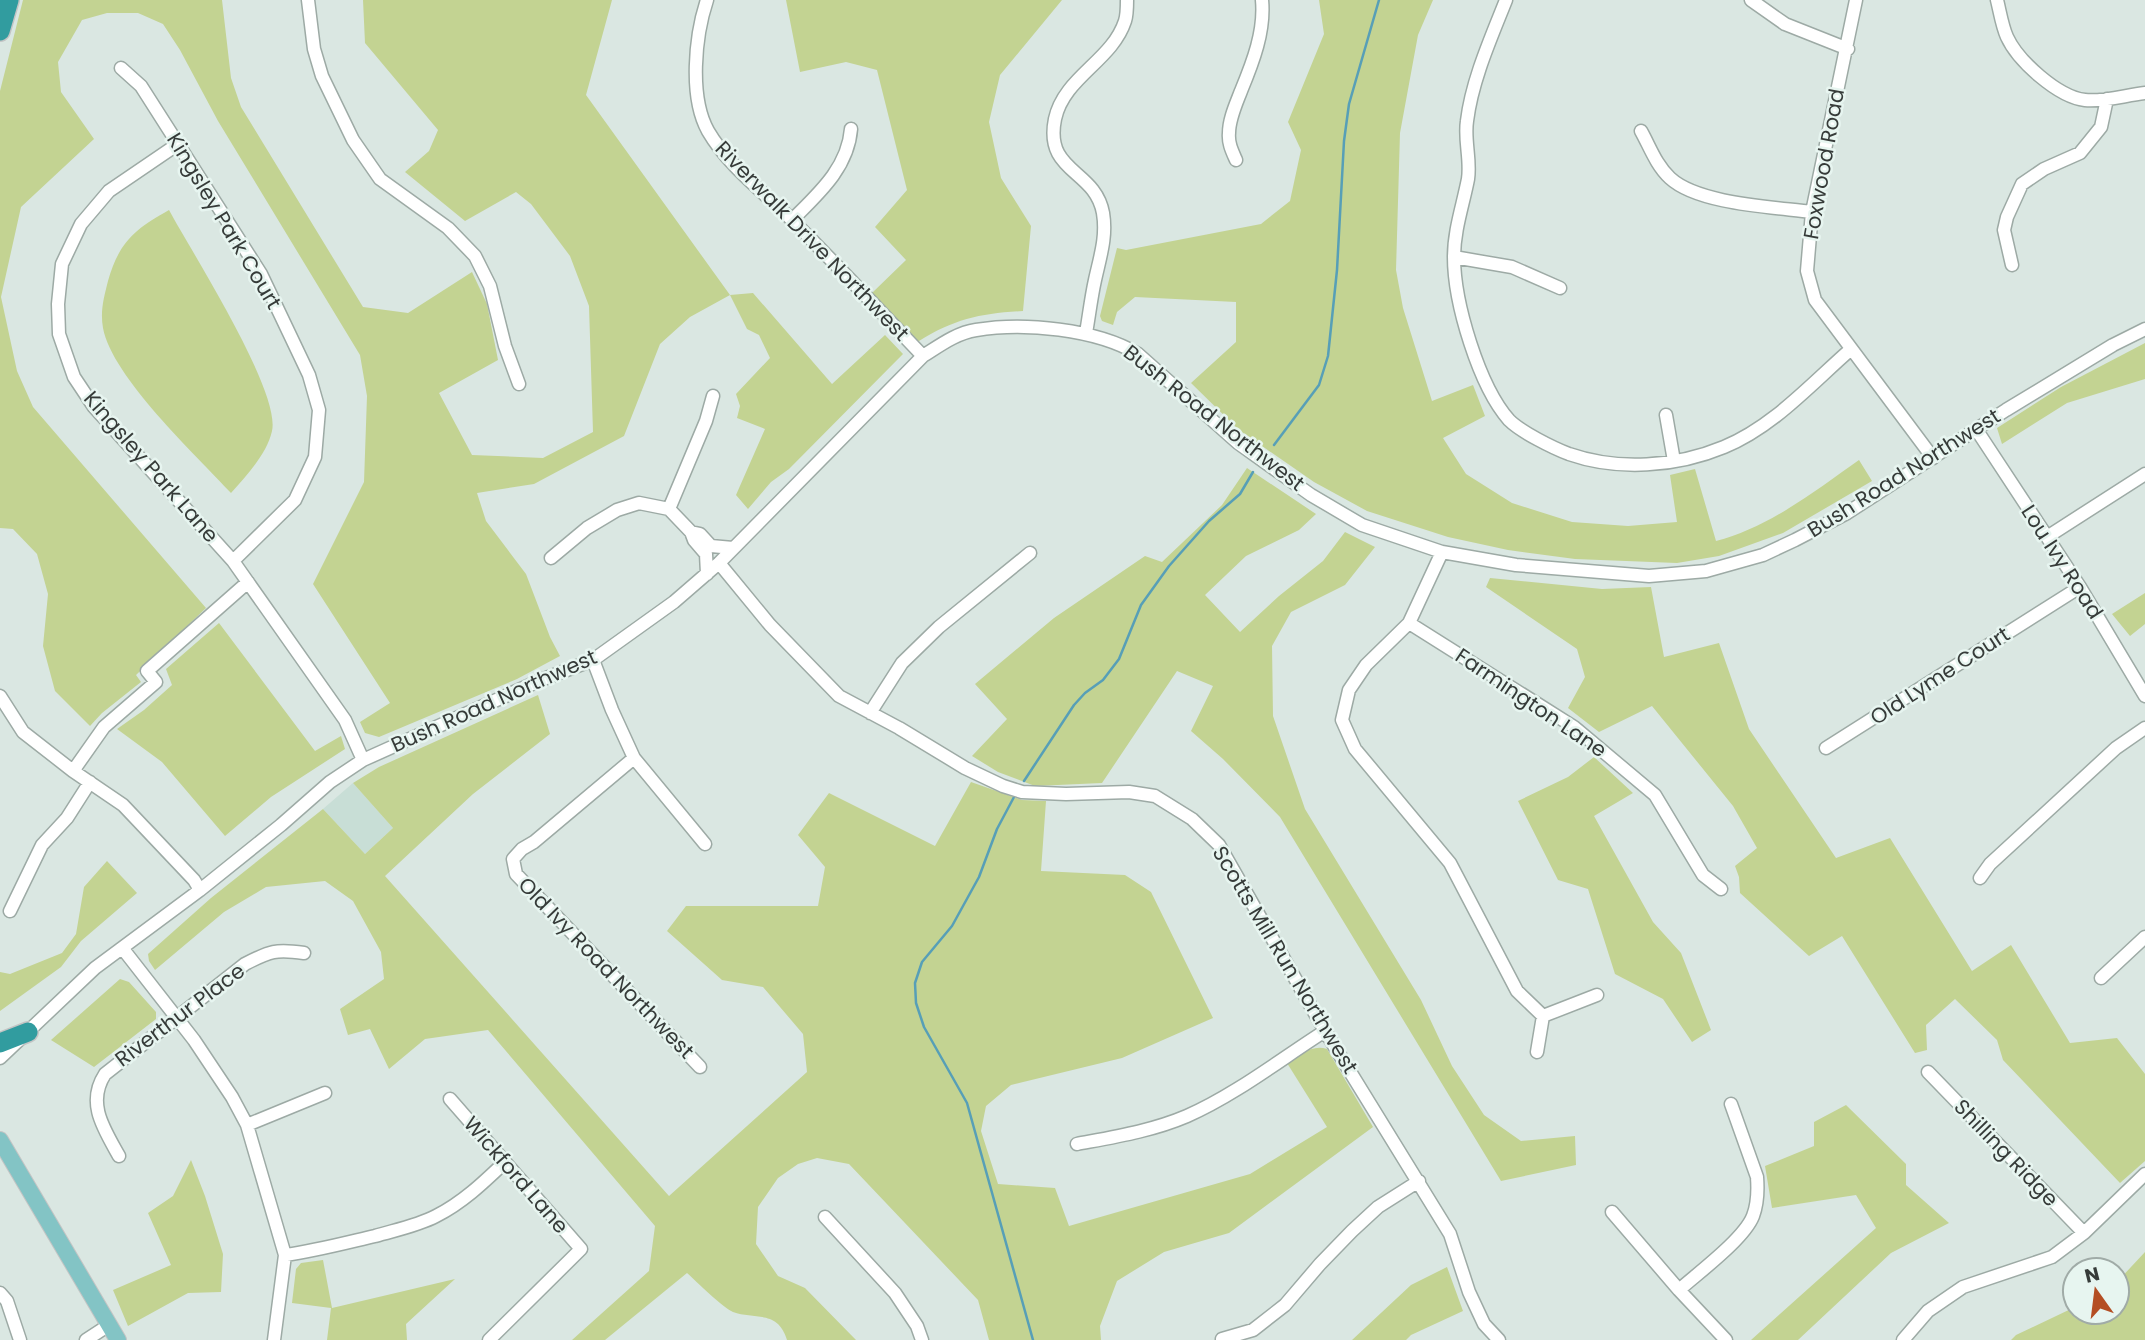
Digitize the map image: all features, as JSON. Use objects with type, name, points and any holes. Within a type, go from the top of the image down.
[{"type":"highway","points":[[0,31],[9,0]]},
{"type":"highway","points":[[0,1043],[28,1032]]},
{"type":"main road","points":[[0,1140],[114,1333]]},
{"type":"street","points":[[308,0],[314,49],[322,76],[353,140],[380,178],[447,228],[475,256],[490,286],[505,346],[519,384]]},
{"type":"street","name":"Riverwalk Drive Northwest","points":[[707,0],[701,18],[696,89],[708,130],[729,159],[923,356]]},
{"type":"street","points":[[1086,333],[1106,234],[1102,209],[1095,192],[1057,155],[1054,140],[1055,120],[1062,96],[1117,39],[1126,19],[1127,0]]},
{"type":"street","points":[[1236,160],[1228,132],[1252,65],[1264,18],[1262,0]]},
{"type":"street","points":[[1506,0],[1477,80],[1466,122],[1468,177],[1457,219],[1454,257],[1457,294],[1481,377],[1498,406],[1512,423],[1559,450],[1589,461],[1630,466],[1674,461],[1725,447],[1769,421],[1850,350]]},
{"type":"street","points":[[1751,0],[1785,24],[1847,49]]},
{"type":"street","name":"Foxwood Road","points":[[1856,0],[1812,212],[1807,271],[1815,300],[1933,458]]},
{"type":"street","points":[[1997,0],[2007,36],[2018,56],[2063,92],[2085,100],[2145,93]]},
{"type":"street","name":"Kingsley Park Court","points":[[121,68],[141,86],[261,274],[309,375],[319,410],[315,457],[295,500],[233,561]]},
{"type":"street","points":[[2012,265],[2004,230],[2022,184],[2044,169],[2080,153],[2101,127],[2107,99]]},
{"type":"street","points":[[792,220],[823,190],[844,159],[850,145],[851,129]]},
{"type":"street","points":[[1641,131],[1658,164],[1671,179],[1694,193],[1812,212]]},
{"type":"street","name":"Kingsley Park Lane","points":[[178,144],[109,191],[82,224],[62,264],[58,304],[59,334],[74,377],[94,407],[233,561],[345,720],[363,760]]},
{"type":"street","points":[[1454,257],[1512,267],[1560,288]]},
{"type":"street","name":"Bush Road Northwest","points":[[0,1058],[95,968],[200,890],[330,782],[363,760],[541,680],[593,660],[674,602],[719,563],[923,356],[947,341],[974,330],[1033,328],[1086,333],[1120,343],[1138,354],[1238,443],[1311,495],[1362,525],[1442,552],[1516,565],[1649,576],[1706,570],[1763,555],[1795,540],[1847,513],[1976,429],[2113,345],[2145,329]]},
{"type":"street","points":[[669,509],[706,421],[713,396]]},
{"type":"street","points":[[1666,415],[1674,461]]},
{"type":"street","name":"Lou Ivy Road","points":[[1976,429],[2080,587],[2145,696]]},
{"type":"street","points":[[2047,537],[2145,474]]},
{"type":"street","points":[[551,558],[587,528],[617,510],[639,503],[669,509],[691,532],[706,554],[707,574]]},
{"type":"street","points":[[691,532],[700,534],[711,546],[733,548]]},
{"type":"street","points":[[1442,552],[1409,623],[1366,665],[1349,690],[1342,720],[1355,749],[1450,863],[1517,991],[1543,1016]]},
{"type":"street","points":[[870,713],[902,663],[939,627],[1030,553]]},
{"type":"street","name":"Scotts Mill Run Northwest","points":[[719,563],[770,625],[839,696],[965,768],[1022,792],[1129,792],[1155,796],[1192,819],[1219,845],[1325,1031],[1450,1234],[1469,1292],[1484,1324],[1499,1340]]},
{"type":"street","points":[[73,771],[104,727],[156,682],[147,671],[248,582]]},
{"type":"street","name":"Old Lyme Court","points":[[1826,748],[2080,587]]},
{"type":"street","name":"Farmington Lane","points":[[1409,623],[1574,727],[1655,795],[1703,875],[1721,890]]},
{"type":"street","points":[[593,660],[634,758],[705,844]]},
{"type":"street","points":[[0,696],[23,732],[73,771],[123,804],[194,880],[200,890]]},
{"type":"street","points":[[1980,878],[1990,864],[2092,769],[2145,728]]},
{"type":"street","name":"Old Ivy Road Northwest","points":[[634,758],[543,835],[522,849],[513,859],[513,866],[516,874],[700,1066]]},
{"type":"street","points":[[10,911],[42,845],[67,818],[90,782]]},
{"type":"street","points":[[2101,978],[2145,937]]},
{"type":"street","points":[[123,949],[220,1079],[247,1125],[285,1255],[274,1340]]},
{"type":"street","name":"Riverthur Place","points":[[119,1156],[100,1122],[95,1097],[98,1084],[115,1064],[246,964],[264,954],[280,950],[304,953]]},
{"type":"street","points":[[1543,1016],[1597,995]]},
{"type":"street","points":[[1536,1052],[1543,1016]]},
{"type":"street","points":[[1077,1144],[1133,1133],[1187,1116],[1208,1106],[1325,1031]]},
{"type":"street","name":"Shilling Ridge","points":[[1928,1072],[2084,1233]]},
{"type":"street","points":[[247,1125],[325,1093]]},
{"type":"street","name":"Wickford Lane","points":[[450,1099],[580,1249],[489,1340]]},
{"type":"street","points":[[1679,1290],[1738,1237],[1753,1216],[1758,1190],[1757,1177],[1731,1104]]},
{"type":"street","points":[[285,1255],[419,1224],[463,1199],[504,1163]]},
{"type":"street","points":[[1903,1340],[1928,1311],[1963,1287],[2052,1257],[2084,1233],[2145,1174]]},
{"type":"street","points":[[1222,1339],[1252,1330],[1285,1306],[1320,1264],[1369,1215],[1419,1181]]},
{"type":"street","points":[[1612,1212],[1726,1340]]},
{"type":"street","points":[[825,1217],[895,1293],[917,1326],[922,1340]]},
{"type":"street","points":[[0,1293],[7,1301],[20,1340]]},
{"type":"street","points":[[86,1340],[114,1333]]},
{"type":"shaded area","points":[[353,783],[393,828],[365,854],[323,809]]},
{"type":"green space","points":[[23,0],[222,0],[231,78],[241,107],[363,307],[408,313],[472,272],[487,304],[498,360],[439,393],[472,455],[543,458],[593,432],[589,306],[570,256],[531,204],[516,192],[465,221],[405,172],[429,151],[438,130],[365,43],[363,0],[612,0],[586,95],[730,295],[690,317],[660,344],[624,436],[534,484],[477,493],[486,521],[526,574],[560,656],[517,679],[379,737],[365,733],[360,722],[390,703],[313,584],[364,482],[367,396],[360,355],[218,121],[163,24],[138,13],[107,13],[82,20],[58,62],[61,92],[94,139],[21,207],[1,297],[17,371],[33,407],[206,608],[136,675],[141,682],[90,726],[55,691],[43,646],[48,594],[37,554],[13,529],[0,528],[0,91]]},
{"type":"green space","points":[[786,0],[1062,0],[1000,75],[989,122],[1001,178],[1031,226],[1023,311],[969,318],[944,327],[919,341],[913,339],[872,293],[906,260],[875,227],[907,190],[877,70],[846,62],[800,72]]},
{"type":"green space","points":[[1319,0],[1433,0],[1418,35],[1400,133],[1396,270],[1403,308],[1432,401],[1473,385],[1485,416],[1443,438],[1466,474],[1512,503],[1572,522],[1628,526],[1677,522],[1670,475],[1695,469],[1716,541],[1772,518],[1859,460],[1872,481],[1783,533],[1719,556],[1677,563],[1575,559],[1508,550],[1448,537],[1367,511],[1314,482],[1239,430],[1191,383],[1236,342],[1236,302],[1135,297],[1117,312],[1113,325],[1102,321],[1100,316],[1117,248],[1126,250],[1261,224],[1290,201],[1301,150],[1288,122],[1324,34]]},
{"type":"green space","points":[[169,210],[249,354],[271,412],[272,431],[266,448],[231,493],[138,392],[110,348],[103,328],[104,298],[117,256],[130,238]]},
{"type":"green space","points":[[753,293],[832,384],[885,335],[903,354],[789,469],[771,482],[748,509],[736,495],[765,429],[737,418],[740,406],[736,394],[770,358],[759,335],[747,329],[730,295]]},
{"type":"green space","points":[[2145,343],[2145,379],[2067,403],[2002,444],[1997,428],[2061,387]]},
{"type":"green space","points":[[1247,468],[1316,514],[1299,530],[1246,556],[1205,595],[1240,632],[1323,561],[1345,532],[1375,547],[1345,585],[1291,612],[1272,646],[1273,716],[1305,809],[1421,1000],[1452,1066],[1484,1115],[1521,1141],[1575,1136],[1576,1165],[1501,1181],[1280,817],[1223,759],[1191,731],[1213,686],[1177,671],[1102,783],[1035,786],[998,772],[972,756],[1007,719],[975,684],[1054,618],[1145,556],[1162,562],[1222,505]]},
{"type":"green space","points":[[1490,578],[1602,589],[1651,587],[1664,657],[1719,643],[1749,729],[1836,858],[1890,838],[1972,971],[2011,945],[2070,1043],[2117,1038],[2145,1074],[2145,1161],[2120,1183],[2003,1060],[1997,1040],[1955,999],[1926,1025],[1927,1050],[1915,1053],[1842,936],[1809,956],[1740,893],[1735,866],[1757,848],[1733,806],[1652,706],[1599,732],[1568,708],[1585,677],[1577,649],[1486,587]]},
{"type":"green space","points":[[2145,593],[2145,624],[2130,636],[2112,614]]},
{"type":"green space","points":[[219,623],[315,751],[341,736],[345,749],[271,797],[225,836],[162,762],[117,729],[172,685],[166,669]]},
{"type":"green space","points":[[538,695],[550,734],[473,794],[385,876],[669,1196],[807,1072],[803,1034],[763,987],[722,980],[667,931],[686,906],[818,906],[825,867],[798,835],[829,793],[935,846],[971,782],[1022,800],[1046,801],[1041,871],[1125,875],[1151,892],[1213,1018],[1122,1058],[1011,1085],[986,1106],[981,1131],[998,1184],[1055,1188],[1069,1226],[1250,1174],[1327,1127],[1287,1063],[1316,1048],[1327,1049],[1373,1127],[1229,1233],[1164,1252],[1117,1281],[1100,1326],[1101,1340],[989,1340],[978,1300],[849,1164],[817,1158],[798,1164],[778,1178],[758,1207],[756,1244],[778,1276],[805,1288],[856,1340],[787,1340],[778,1324],[764,1317],[733,1312],[687,1273],[605,1340],[572,1340],[649,1271],[655,1226],[488,1030],[425,1039],[389,1069],[370,1029],[348,1035],[340,1009],[384,979],[381,952],[353,901],[325,881],[266,887],[224,912],[155,970],[148,954],[211,898],[323,809],[365,854],[393,828],[353,783],[379,767]]},
{"type":"green space","points":[[1594,757],[1633,793],[1594,816],[1653,922],[1681,953],[1711,1030],[1692,1042],[1663,999],[1615,974],[1588,889],[1558,880],[1518,801],[1568,777]]},
{"type":"green space","points":[[107,861],[137,893],[81,941],[61,967],[0,1011],[0,972],[10,974],[62,953],[76,934],[84,887]]},
{"type":"green space","points":[[120,979],[129,982],[156,1012],[156,1019],[94,1067],[51,1040]]},
{"type":"green space","points":[[1846,1105],[1906,1164],[1906,1185],[1949,1223],[1891,1253],[1798,1340],[1751,1340],[1876,1228],[1856,1195],[1772,1208],[1765,1166],[1814,1146],[1814,1122]]},
{"type":"green space","points":[[191,1160],[223,1254],[221,1292],[188,1293],[128,1326],[113,1290],[171,1265],[148,1213],[173,1196]]},
{"type":"green space","points":[[2145,1252],[2145,1340],[2011,1340],[2061,1314],[2061,1326],[2131,1326],[2131,1267]]},
{"type":"green space","points":[[323,1260],[332,1308],[455,1279],[406,1324],[407,1340],[327,1340],[331,1308],[292,1303],[296,1269],[301,1263]]},
{"type":"green space","points":[[1447,1267],[1463,1311],[1411,1335],[1406,1340],[1352,1340],[1411,1285]]},
{"type":"waterway","points":[[1274,445],[1319,385],[1328,356],[1349,104],[1379,0]]},
{"type":"waterway","points":[[1024,781],[1074,705],[1103,680],[1119,659],[1141,605],[1169,566],[1209,521],[1240,494],[1253,472]]},
{"type":"waterway","points":[[1014,797],[997,829],[979,877],[952,926],[922,962],[915,983],[916,1003],[924,1027],[967,1103],[1033,1340]]}]
